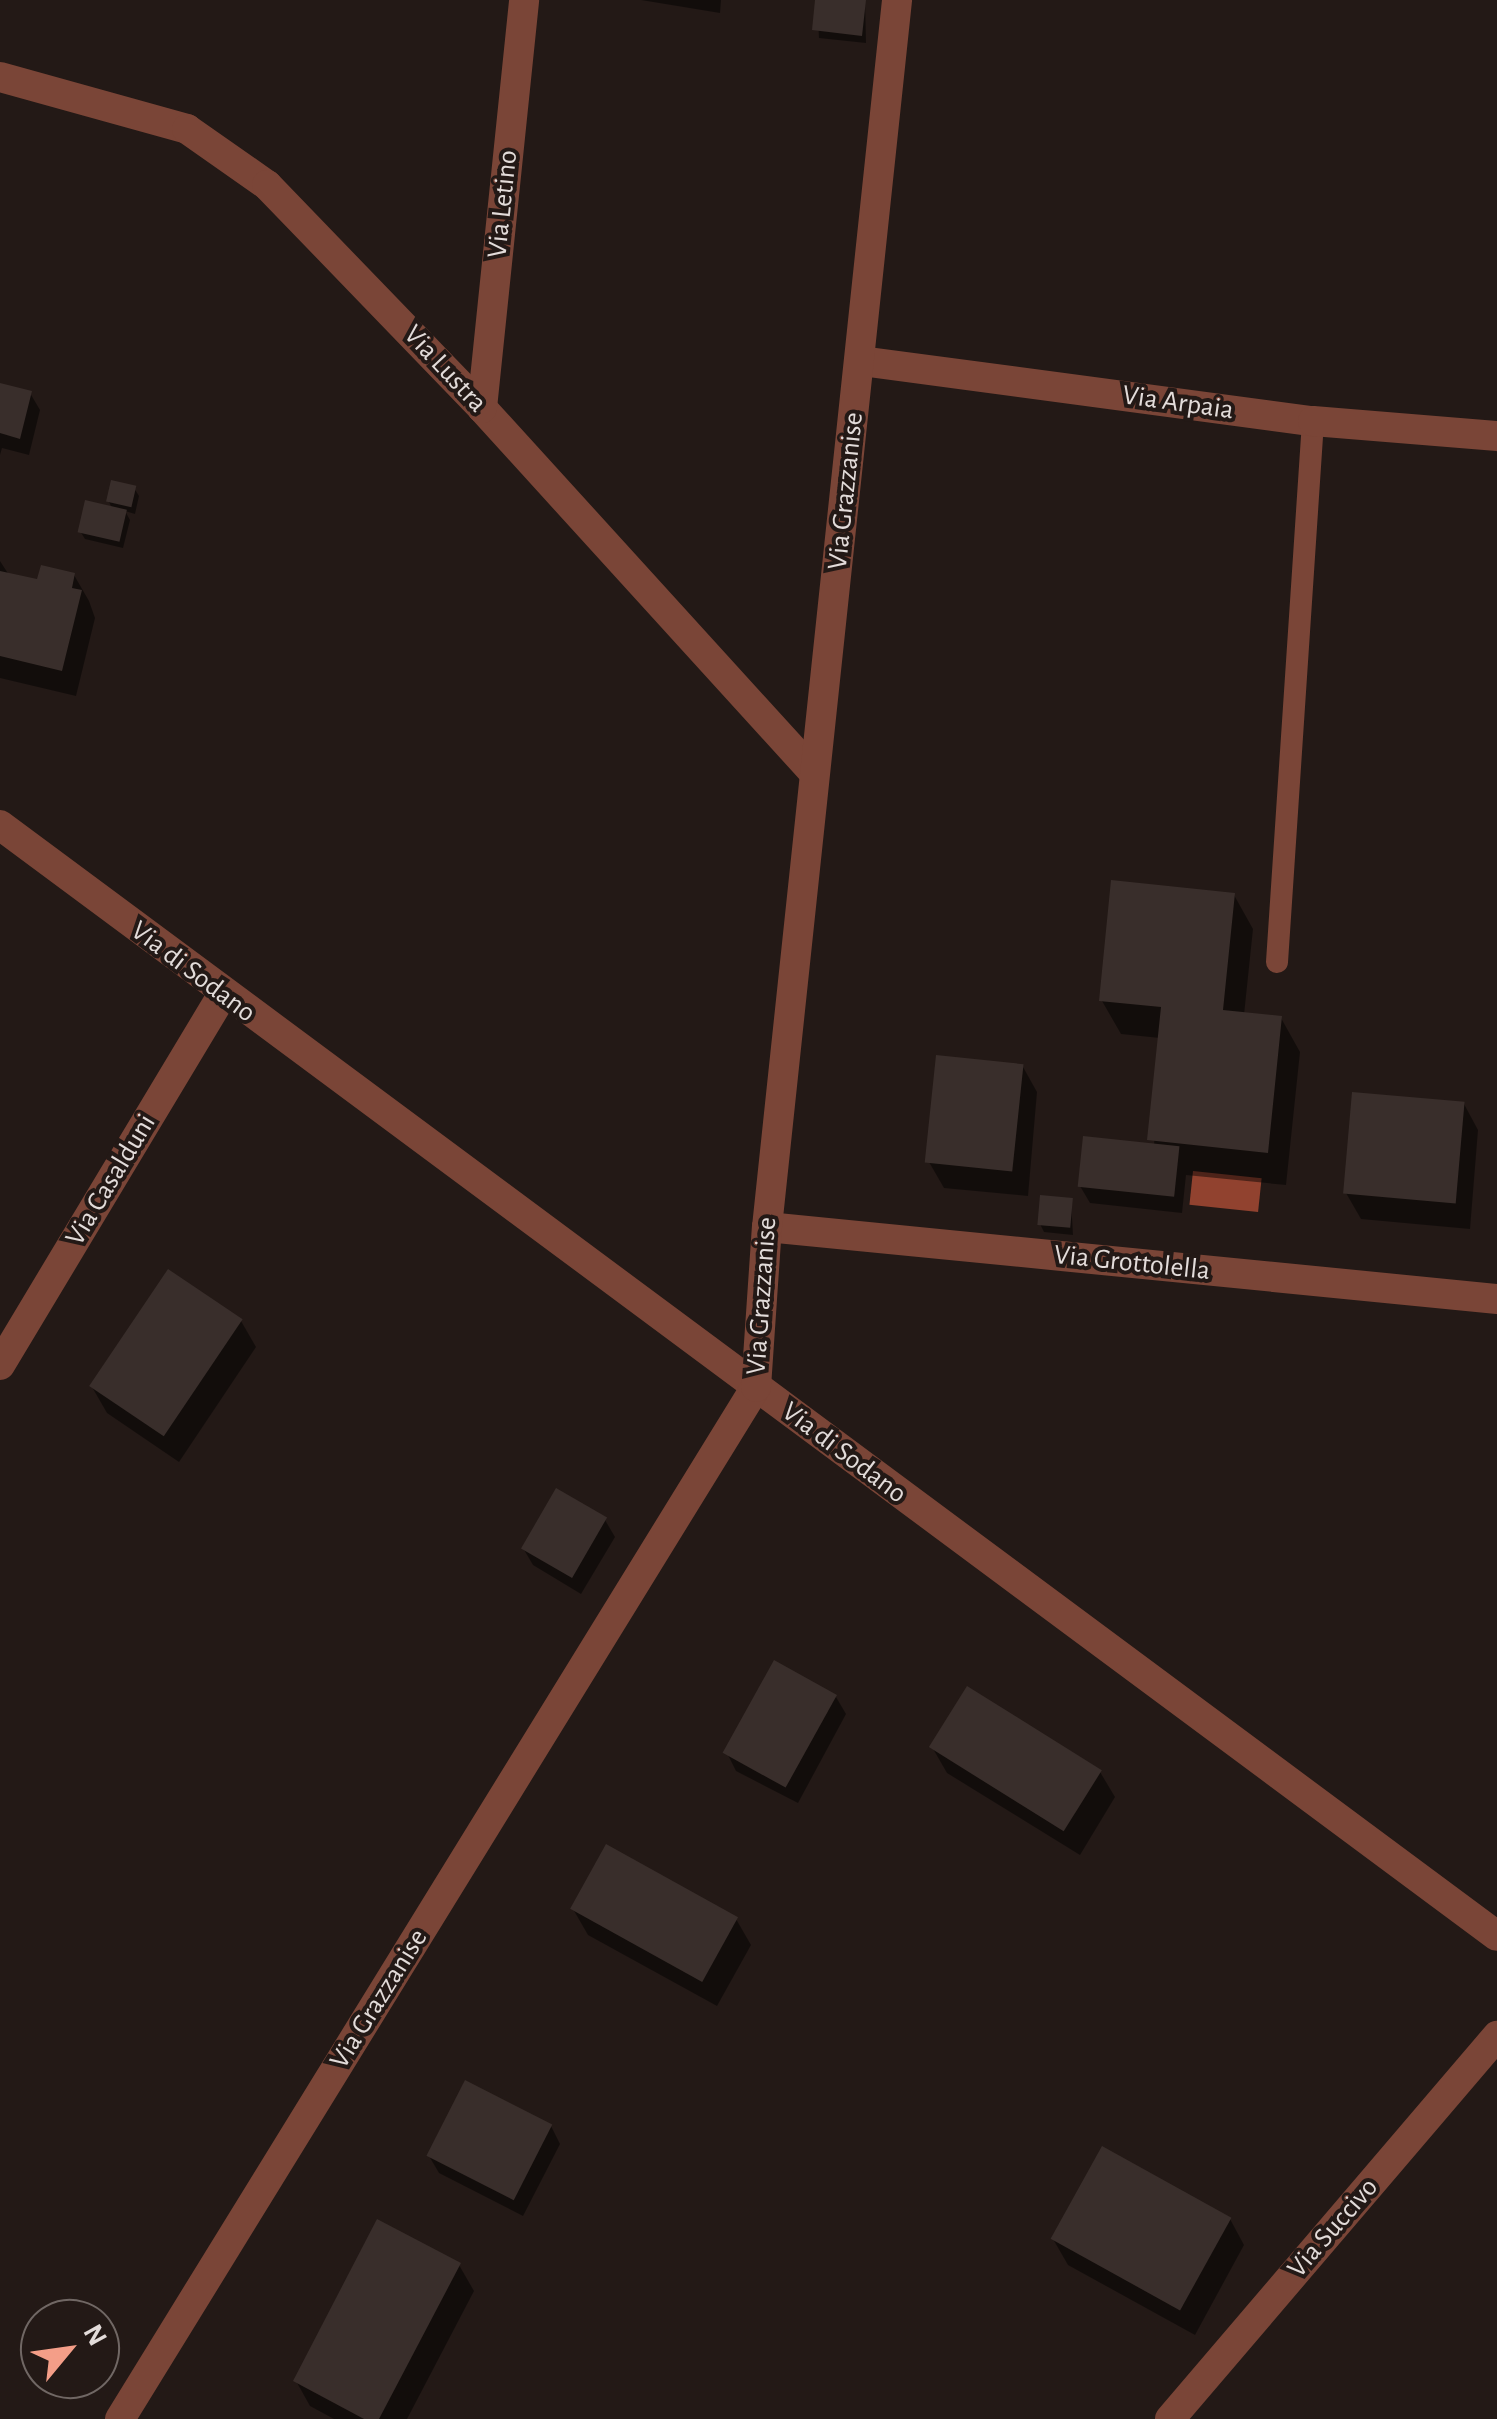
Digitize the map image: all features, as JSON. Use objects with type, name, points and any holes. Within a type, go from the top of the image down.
[{"type":"street","name":"Via Letino","points":[[482,408],[524,0]]},
{"type":"street","name":"Via Grazzanise","points":[[120,2419],[756,1387],[767,1227],[896,0]]},
{"type":"street","name":"Via Lustra","points":[[0,77],[168,122],[233,156],[304,220],[482,408],[814,773]]},
{"type":"street","name":"Via Arpaia","points":[[861,361],[1313,420],[1497,436]]},
{"type":"street","name":"Via di Sodano","points":[[0,826],[222,996],[1497,1936]]},
{"type":"street","name":"Via Casalduni","points":[[0,1365],[222,996]]},
{"type":"street","name":"Via Grottolella","points":[[767,1227],[1497,1299]]},
{"type":"street","name":"Via Succivo","points":[[1170,2419],[1497,2036]]},
{"type":"lane","points":[[1276,962],[1313,420]]},
{"type":"shaded area","points":[[1193,1171],[1262,1178],[1258,1212],[1189,1205]]},
{"type":"building","points":[[815,0],[866,0],[862,36],[812,30]]},
{"type":"building","points":[[0,383],[32,391],[20,439],[0,433]]},
{"type":"building","points":[[111,480],[136,486],[131,507],[106,501]]},
{"type":"building","points":[[85,500],[127,510],[119,542],[78,532]]},
{"type":"building","points":[[41,565],[75,573],[72,588],[82,590],[62,671],[0,656],[0,571],[37,579]]},
{"type":"building","points":[[1111,880],[1235,893],[1223,1010],[1282,1016],[1268,1153],[1147,1140],[1161,1007],[1099,1001]]},
{"type":"building","points":[[936,1055],[1024,1064],[1012,1172],[925,1162]]},
{"type":"building","points":[[1352,1092],[1465,1102],[1456,1203],[1343,1194]]},
{"type":"building","points":[[1083,1136],[1179,1146],[1174,1197],[1078,1187]]},
{"type":"building","points":[[1040,1195],[1073,1198],[1070,1228],[1037,1225]]},
{"type":"building","points":[[168,1269],[243,1319],[164,1436],[89,1386]]},
{"type":"building","points":[[556,1488],[607,1518],[572,1578],[521,1549]]},
{"type":"building","points":[[774,1660],[837,1695],[786,1788],[723,1753]]},
{"type":"building","points":[[967,1686],[1102,1770],[1064,1831],[929,1747]]},
{"type":"building","points":[[606,1844],[738,1917],[702,1982],[570,1909]]},
{"type":"building","points":[[465,2080],[552,2124],[514,2200],[426,2156]]},
{"type":"building","points":[[1102,2146],[1231,2218],[1180,2310],[1051,2239]]},
{"type":"building","points":[[377,2219],[461,2263],[379,2419],[364,2419],[293,2381]]}]
